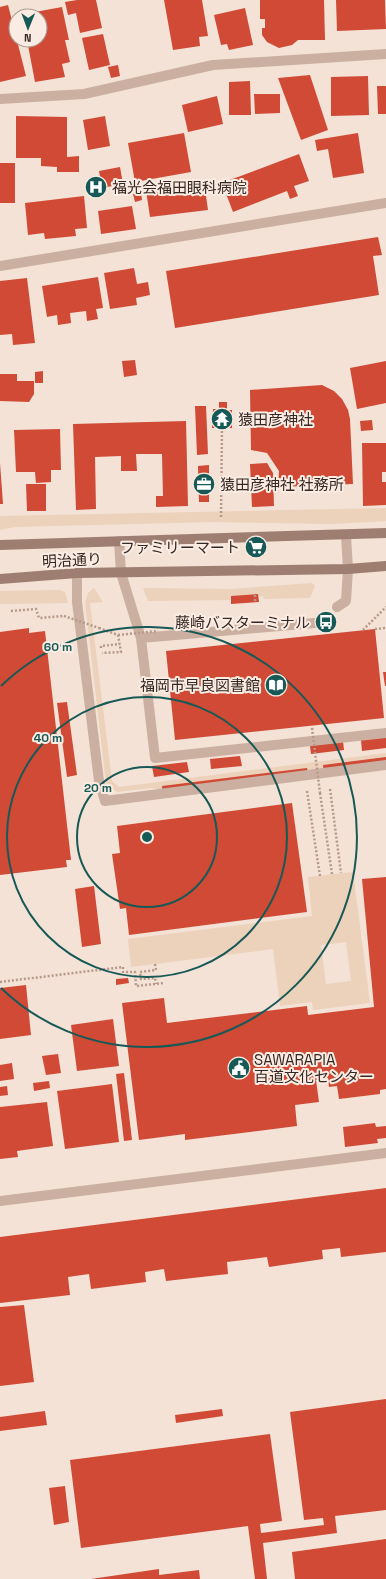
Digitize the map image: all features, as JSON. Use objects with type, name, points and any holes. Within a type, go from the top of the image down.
[{"type":"street","points":[[0,100],[84,94],[214,65],[386,54]]},
{"type":"street","points":[[0,266],[386,203]]},
{"type":"street","name":"明治通り","points":[[0,545],[229,537],[346,536],[386,533]]},
{"type":"street","points":[[337,607],[346,601],[348,569],[346,536]]},
{"type":"street","points":[[119,541],[121,573],[141,638],[155,758],[386,733]]},
{"type":"street","name":"明治通り","points":[[0,579],[77,573],[348,569],[386,566]]},
{"type":"street","points":[[77,573],[77,602],[99,781],[105,801],[386,766]]},
{"type":"street","points":[[141,638],[326,622]]},
{"type":"street","points":[[0,1201],[386,1153]]},
{"type":"path","points":[[222,428],[222,517]]},
{"type":"path","points":[[255,593],[255,600]]},
{"type":"path","points":[[363,630],[386,607]]},
{"type":"path","points":[[11,611],[36,609],[39,618],[64,616],[118,635],[158,631]]},
{"type":"path","points":[[375,629],[386,628]]},
{"type":"path","points":[[118,635],[120,644],[121,652],[102,654],[101,646],[120,644]]},
{"type":"path","points":[[312,728],[332,874]]},
{"type":"path","points":[[328,773],[341,873]]},
{"type":"path","points":[[309,804],[320,876]]},
{"type":"path","points":[[155,964],[156,970],[140,972],[141,979],[155,978],[156,984]]},
{"type":"path","points":[[0,982],[123,967],[123,972],[135,972],[136,986],[164,983]]},
{"type":"shaded area","points":[[386,508],[386,521],[333,524],[212,522],[15,527],[0,530],[0,516]]},
{"type":"shaded area","points":[[312,583],[315,586],[310,598],[264,599],[263,596],[234,600],[148,601],[143,588],[231,589]]},
{"type":"shaded area","points":[[94,588],[103,602],[90,603],[112,781],[119,787],[386,753],[386,762],[163,790],[151,788],[117,792],[106,783],[85,602],[88,593]]},
{"type":"shaded area","points":[[60,590],[65,592],[68,603],[0,604],[0,591]]},
{"type":"shaded area","points":[[353,872],[370,1003],[313,1010],[312,1002],[280,1006],[273,949],[131,967],[128,939],[312,916],[308,877]],"holes":[[[346,942],[351,981],[326,984],[321,945]]]},
{"type":"building","points":[[77,0],[96,0],[102,28],[80,33],[76,13],[68,15],[65,2]]},
{"type":"building","points":[[164,0],[202,0],[208,36],[199,37],[200,46],[173,50]]},
{"type":"building","points":[[260,0],[324,0],[325,40],[298,40],[292,45],[279,48],[267,42],[262,35],[262,28],[265,28],[265,19],[260,19]]},
{"type":"building","points":[[336,0],[385,0],[386,29],[337,31]]},
{"type":"building","points":[[8,5],[8,48],[19,48],[26,76],[0,82],[0,7]]},
{"type":"building","points":[[62,7],[69,40],[65,40],[70,62],[62,64],[65,77],[35,82],[29,48],[48,48],[48,10]]},
{"type":"building","points":[[245,8],[253,45],[229,50],[227,44],[221,45],[214,15]]},
{"type":"building","points":[[103,34],[110,65],[89,70],[82,38]]},
{"type":"building","points":[[118,65],[120,76],[111,78],[108,67]]},
{"type":"building","points":[[310,75],[328,130],[301,140],[278,78]]},
{"type":"building","points":[[368,76],[369,115],[331,116],[331,77]]},
{"type":"building","points":[[250,81],[251,115],[229,115],[229,82]]},
{"type":"building","points":[[377,86],[386,86],[386,114],[378,114]]},
{"type":"building","points":[[254,94],[280,94],[280,113],[255,114]]},
{"type":"building","points":[[217,96],[223,124],[188,132],[182,105]]},
{"type":"building","points":[[16,116],[67,117],[67,157],[79,156],[79,172],[57,172],[57,167],[41,166],[41,158],[16,158]]},
{"type":"building","points":[[105,116],[110,146],[88,150],[83,120]]},
{"type":"building","points":[[184,133],[191,172],[135,182],[128,143]]},
{"type":"building","points":[[358,133],[364,173],[333,178],[328,149],[317,151],[315,140]]},
{"type":"building","points":[[299,154],[309,181],[294,186],[298,196],[290,199],[287,191],[233,212],[222,183]]},
{"type":"building","points":[[0,163],[15,163],[15,203],[0,203]]},
{"type":"building","points":[[120,167],[123,184],[102,188],[99,171]]},
{"type":"building","points":[[204,182],[208,210],[150,217],[146,190]]},
{"type":"building","points":[[141,193],[142,200],[135,202],[133,194]]},
{"type":"building","points":[[84,196],[87,228],[75,229],[76,236],[45,239],[44,233],[28,235],[25,203]]},
{"type":"building","points":[[132,206],[136,229],[101,234],[98,211]]},
{"type":"building","points":[[378,237],[382,255],[373,256],[379,295],[175,328],[166,271]]},
{"type":"building","points":[[134,268],[137,284],[148,282],[150,295],[136,298],[137,305],[110,309],[104,273]]},
{"type":"building","points":[[98,277],[103,308],[96,309],[98,319],[87,321],[86,311],[70,313],[71,323],[58,325],[57,315],[47,317],[42,286]]},
{"type":"building","points":[[27,278],[35,343],[13,345],[12,334],[0,335],[0,281]]},
{"type":"building","points":[[135,360],[137,375],[124,377],[122,361]]},
{"type":"building","points":[[386,361],[386,403],[357,409],[350,368]]},
{"type":"building","points":[[43,371],[43,383],[35,383],[35,372]]},
{"type":"building","points":[[0,374],[17,374],[17,381],[34,381],[34,394],[29,402],[0,401]]},
{"type":"building","points":[[322,385],[334,391],[342,399],[348,410],[350,419],[353,484],[278,487],[279,471],[267,453],[251,450],[250,390]]},
{"type":"building","name":"猿田彦神社","points":[[219,402],[227,402],[227,410],[232,410],[232,428],[212,428],[213,409],[219,409]]},
{"type":"building","points":[[195,406],[206,406],[208,454],[197,455]]},
{"type":"building","points":[[372,420],[373,430],[361,431],[360,421]]},
{"type":"building","points":[[186,421],[188,506],[156,507],[156,496],[163,496],[162,454],[136,454],[137,471],[121,471],[121,456],[95,457],[96,509],[76,510],[73,424]]},
{"type":"building","points":[[60,429],[61,470],[51,470],[51,482],[36,483],[35,472],[16,472],[14,430]]},
{"type":"building","points":[[362,443],[386,443],[386,472],[382,472],[382,482],[386,482],[386,505],[363,506]]},
{"type":"building","points":[[0,463],[3,504],[0,504]]},
{"type":"building","points":[[267,463],[273,473],[274,506],[252,507],[250,464]]},
{"type":"building","name":"猿田彦神社 社務所","points":[[209,465],[209,502],[199,502],[198,466]]},
{"type":"building","points":[[26,484],[46,484],[46,511],[27,511]]},
{"type":"building","points":[[258,594],[259,602],[231,604],[231,596]]},
{"type":"building","points":[[29,628],[29,633],[45,631],[71,860],[66,860],[67,867],[0,875],[0,632]]},
{"type":"building","points":[[375,629],[384,718],[175,740],[166,651]]},
{"type":"building","points":[[383,672],[386,672],[386,686],[385,686]]},
{"type":"building","points":[[67,702],[77,775],[67,777],[57,703]]},
{"type":"building","points":[[386,737],[386,748],[362,751],[361,740]]},
{"type":"building","points":[[343,741],[344,750],[311,754],[310,746]]},
{"type":"building","points":[[240,756],[242,766],[211,769],[210,759]]},
{"type":"building","points":[[386,757],[386,767],[324,774],[323,765]]},
{"type":"building","points":[[187,762],[189,772],[154,777],[152,766]]},
{"type":"building","points":[[307,768],[309,777],[163,795],[162,786]]},
{"type":"building","points":[[292,803],[307,912],[129,935],[126,908],[120,909],[112,854],[120,853],[117,826]]},
{"type":"building","points":[[386,877],[386,1089],[380,1090],[380,1094],[339,1099],[337,1086],[329,1087],[328,1078],[316,1080],[319,1102],[295,1105],[297,1126],[185,1140],[185,1134],[139,1140],[122,1003],[164,998],[167,1023],[307,1006],[308,1015],[374,1007],[362,879]]},
{"type":"building","points":[[94,886],[101,944],[82,947],[75,889]]},
{"type":"building","points":[[128,978],[129,983],[116,985],[116,979]]},
{"type":"building","points":[[26,985],[31,1035],[0,1039],[0,988]]},
{"type":"building","points":[[113,1019],[119,1066],[77,1071],[71,1025]]},
{"type":"building","points":[[58,1054],[61,1073],[46,1075],[42,1056]]},
{"type":"building","points":[[12,1063],[14,1079],[0,1081],[0,1065]]},
{"type":"building","points":[[124,1073],[132,1140],[124,1141],[116,1074]]},
{"type":"building","points":[[49,1081],[50,1088],[34,1091],[33,1083]]},
{"type":"building","points":[[112,1084],[119,1142],[65,1149],[57,1091]]},
{"type":"building","points":[[7,1086],[8,1095],[0,1096],[0,1087]]},
{"type":"building","points":[[47,1102],[53,1146],[17,1151],[18,1157],[0,1159],[0,1107]]},
{"type":"building","points":[[375,1123],[376,1127],[386,1126],[386,1138],[377,1139],[378,1143],[345,1147],[343,1127]]},
{"type":"building","points":[[386,1188],[386,1252],[341,1257],[340,1248],[322,1250],[323,1259],[269,1267],[267,1257],[227,1262],[228,1274],[166,1281],[164,1269],[145,1272],[146,1282],[91,1289],[89,1274],[68,1277],[70,1295],[0,1303],[0,1237]]},
{"type":"building","points":[[24,1305],[34,1382],[0,1386],[0,1307]]},
{"type":"building","points":[[386,1399],[386,1510],[335,1516],[337,1533],[263,1543],[267,1579],[255,1579],[248,1526],[81,1548],[70,1460],[270,1434],[282,1521],[260,1524],[261,1533],[324,1525],[323,1518],[304,1520],[290,1412]]},
{"type":"building","points":[[222,1409],[223,1416],[176,1423],[175,1415]]},
{"type":"building","points":[[45,1411],[47,1425],[0,1431],[0,1417]]},
{"type":"building","points":[[65,1486],[69,1522],[54,1525],[49,1488]]},
{"type":"building","points":[[386,1539],[386,1579],[295,1579],[292,1552]]},
{"type":"building","points":[[159,1569],[159,1575],[199,1570],[200,1579],[91,1579]]},
{"type":"place","name":"福光会福田眼科病院","points":[[96,187]]},
{"type":"place","name":"猿田彦神社","points":[[222,419]]},
{"type":"place","name":"猿田彦神社 社務所","points":[[204,484]]},
{"type":"place","name":"ファミリーマート","points":[[256,547]]},
{"type":"place","name":"藤崎バスターミナル","points":[[326,622]]},
{"type":"place","name":"福岡市早良図書館","points":[[276,685]]},
{"type":"place","name":"SAWARAPIA 百道文化センター","points":[[239,1068]]}]
